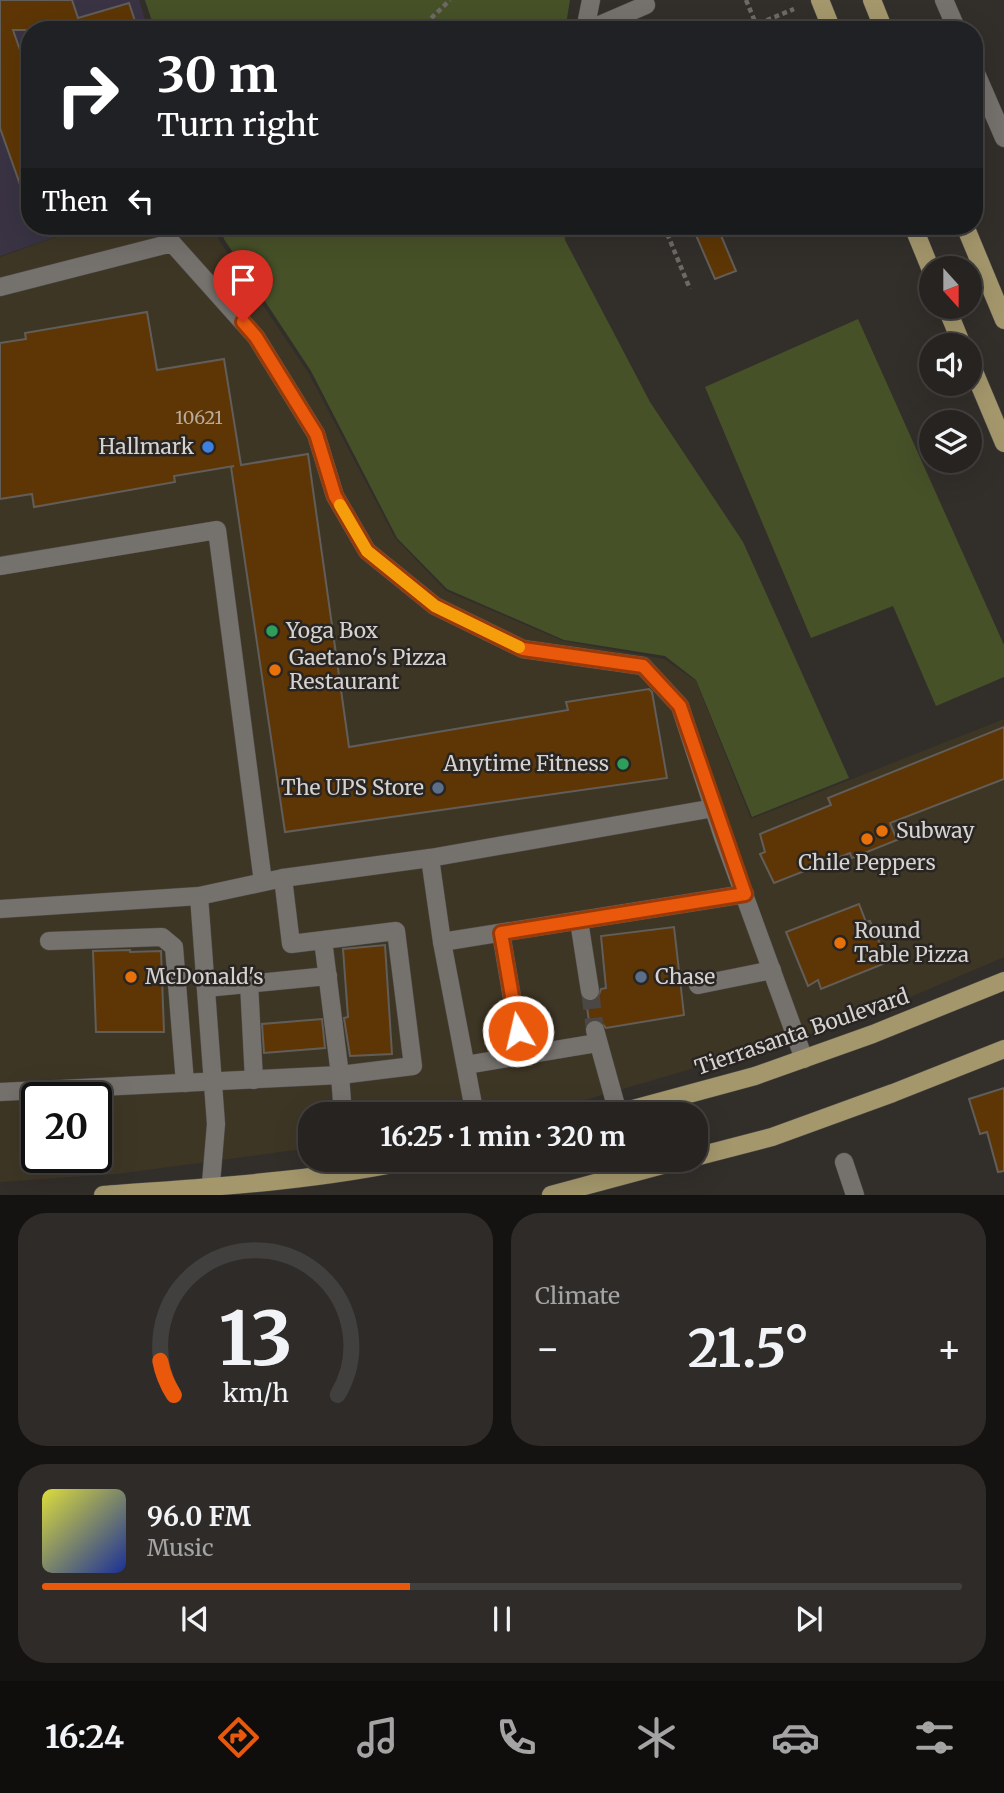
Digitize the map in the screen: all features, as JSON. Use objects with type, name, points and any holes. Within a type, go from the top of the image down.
[{"type":"main road","points":[[820,0],[828,21]]},
{"type":"main road","points":[[872,0],[880,21]]},
{"type":"main road","points":[[917,235],[925,256]]},
{"type":"main road","points":[[969,235],[1004,320]]},
{"type":"main road","points":[[982,391],[1004,443]]},
{"type":"main road","name":"Tierrasanta Boulevard","points":[[659,1102],[755,1076],[804,1059],[1004,981]]},
{"type":"main road","points":[[708,1154],[772,1137],[1004,1049]]},
{"type":"main road","points":[[103,1195],[210,1191],[314,1172]]},
{"type":"main road","points":[[551,1195],[636,1172]]},
{"type":"street","points":[[588,21],[591,0]]},
{"type":"street","points":[[944,0],[953,21]]},
{"type":"street","points":[[608,21],[646,5]]},
{"type":"street","points":[[983,89],[1004,138]]},
{"type":"street","points":[[0,287],[172,243],[256,337],[316,434],[335,496],[367,551],[435,606],[523,649],[643,666],[680,706],[804,1059]]},
{"type":"street","points":[[0,566],[217,530],[263,882]]},
{"type":"street","points":[[0,909],[199,895],[283,878],[430,858],[714,808]]},
{"type":"street","points":[[430,858],[442,942],[473,1102]]},
{"type":"street","points":[[0,1091],[340,1075],[413,1066],[396,930],[291,944],[283,878]]},
{"type":"street","points":[[442,942],[745,894]]},
{"type":"street","points":[[199,895],[216,1124],[210,1191]]},
{"type":"street","points":[[579,921],[590,991]]},
{"type":"street","points":[[501,933],[522,1056]]},
{"type":"street","points":[[49,941],[162,937],[174,947],[185,1083]]},
{"type":"street","points":[[323,940],[342,1102]]},
{"type":"street","points":[[698,985],[772,970]]},
{"type":"street","points":[[206,988],[328,975]]},
{"type":"street","points":[[249,983],[254,1080]]},
{"type":"street","points":[[466,1065],[522,1056],[596,1037],[611,1102]]},
{"type":"street","points":[[844,1162],[855,1195]]},
{"type":"path","points":[[428,21],[450,0]]},
{"type":"path","points":[[746,0],[755,21]]},
{"type":"path","points":[[764,21],[794,9]]},
{"type":"path","points":[[668,235],[690,289]]},
{"type":"shaded area","points":[[0,0],[139,0],[145,21],[21,21],[21,235],[61,235],[0,256]]},
{"type":"shaded area","points":[[62,235],[217,235],[309,374],[395,538],[446,591],[563,641],[664,659],[696,681],[751,819],[1004,719],[1004,957],[854,1021],[578,1102],[298,1102],[298,1150],[116,1174],[0,1182],[0,257]]},
{"type":"green space","points":[[145,0],[570,0],[566,21],[152,21]]},
{"type":"green space","points":[[223,235],[565,235],[650,402],[743,542],[849,778],[752,817],[696,680],[665,656],[564,640],[447,589],[397,538],[311,371]]},
{"type":"green space","points":[[858,319],[919,455],[919,473],[927,473],[1004,645],[1004,677],[936,706],[893,606],[811,638],[705,387]]},
{"type":"building","points":[[0,0],[72,0],[78,18],[129,3],[135,21],[21,21],[21,30],[13,30],[21,53],[21,187],[0,128]]},
{"type":"building","points":[[696,235],[721,235],[736,271],[715,279]]},
{"type":"building","points":[[147,312],[157,370],[224,359],[241,465],[308,454],[349,747],[568,710],[566,702],[649,689],[652,692],[667,778],[285,832],[231,467],[234,466],[174,476],[175,482],[34,507],[32,494],[0,499],[0,343],[26,339],[25,333]]},
{"type":"building","points":[[1004,727],[1004,779],[890,823],[897,840],[852,858],[850,853],[774,883],[760,854],[765,852],[760,834],[831,805],[828,798]]},
{"type":"building","points":[[859,904],[866,922],[870,921],[888,962],[821,989],[818,980],[808,986],[786,932]]},
{"type":"building","points":[[674,927],[684,1015],[606,1028],[598,1019],[589,1021],[586,1001],[597,1000],[601,989],[606,988],[601,936]]},
{"type":"building","points":[[385,945],[392,1054],[350,1056],[344,1018],[348,1017],[343,949]]},
{"type":"building","points":[[93,951],[161,951],[164,1032],[96,1032]]},
{"type":"building","points":[[322,1019],[325,1048],[264,1053],[262,1024]]},
{"type":"building","points":[[1004,1088],[1004,1171],[998,1172],[987,1132],[980,1134],[969,1099]]},
{"type":"tunnel","points":[[590,991],[595,1030]]},
{"type":"slow traffic","points":[[340,505],[367,551],[435,606],[519,647]]},
{"type":"place","name":"Hallmark","points":[[208,447]]},
{"type":"place","name":"Yoga Box","points":[[272,631]]},
{"type":"place","name":"Gaetano's Pizza Restaurant","points":[[275,670]]},
{"type":"place","name":"Anytime Fitness","points":[[623,764]]},
{"type":"place","name":"The UPS Store","points":[[438,788]]},
{"type":"place","name":"Subway","points":[[882,831]]},
{"type":"place","name":"Chile Peppers","points":[[867,839]]},
{"type":"place","name":"Round Table Pizza","points":[[840,943]]},
{"type":"place","name":"McDonald's","points":[[131,977]]},
{"type":"place","name":"Chase","points":[[641,977]]},
{"type":"route","points":[[243,322],[256,337],[316,434],[335,496],[367,551],[435,606],[523,649],[643,666],[680,706],[723,837],[745,894],[501,933],[518,1031]]}]
